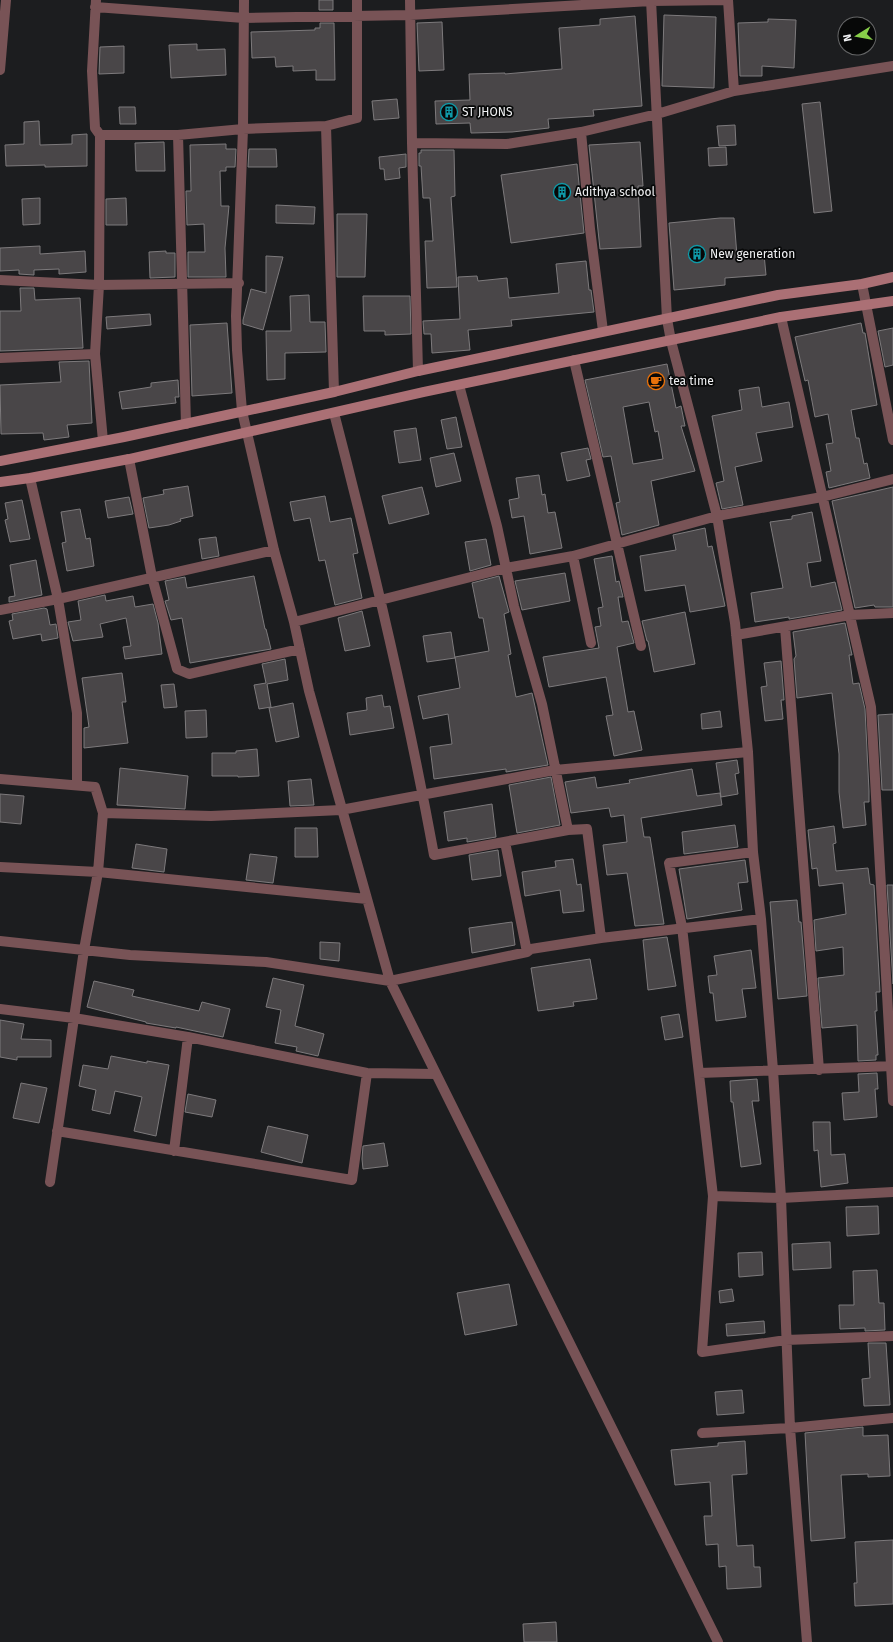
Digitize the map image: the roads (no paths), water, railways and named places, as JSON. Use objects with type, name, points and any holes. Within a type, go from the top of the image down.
[{"type":"main road","points":[[0,460],[186,424],[334,392],[418,371],[778,295],[862,284],[893,277]]},
{"type":"main road","points":[[0,482],[30,478],[129,459],[459,385],[781,317],[893,301]]},
{"type":"street","points":[[0,70],[6,0]]},
{"type":"street","points":[[244,0],[243,129],[237,350],[242,411],[274,550],[294,622],[309,691],[390,981],[718,1642]]},
{"type":"street","points":[[100,135],[178,135],[243,129],[326,126],[357,118],[357,0]]},
{"type":"street","points":[[410,0],[418,371]]},
{"type":"street","points":[[103,441],[95,354],[99,285],[100,135],[96,128],[92,71],[96,3],[244,18],[410,15],[651,1],[728,0],[734,91]]},
{"type":"street","points":[[651,1],[667,319],[671,341],[717,516],[736,635],[748,752],[753,852],[761,918],[773,1070],[781,1198],[790,1428],[807,1642]]},
{"type":"street","points":[[412,143],[507,144],[581,132],[657,114],[734,91],[893,66]]},
{"type":"street","points":[[326,126],[334,392]]},
{"type":"street","points":[[581,132],[590,229],[603,331]]},
{"type":"street","points":[[178,135],[186,424]]},
{"type":"street","points":[[0,280],[99,285],[239,283]]},
{"type":"street","points":[[862,284],[893,440]]},
{"type":"street","points":[[781,317],[871,707],[893,1066],[893,1101]]},
{"type":"street","points":[[0,358],[95,354]]},
{"type":"street","points":[[574,360],[642,646]]},
{"type":"street","points":[[459,385],[497,526],[514,606],[542,704],[568,830]]},
{"type":"street","points":[[334,413],[360,513],[380,600],[423,795],[434,855],[568,830],[587,828],[601,938]]},
{"type":"street","points":[[129,459],[152,577],[177,669],[190,674],[300,649]]},
{"type":"street","points":[[30,478],[58,600],[77,713],[77,785]]},
{"type":"street","points":[[294,622],[506,568],[573,556],[717,516],[822,497],[893,479]]},
{"type":"street","points":[[0,610],[58,600],[152,577],[274,550]]},
{"type":"street","points":[[573,556],[591,643]]},
{"type":"street","points":[[736,635],[850,615],[893,613]]},
{"type":"street","points":[[785,627],[819,1070]]},
{"type":"street","points":[[103,813],[211,816],[341,810],[555,770],[748,752]]},
{"type":"street","points":[[0,779],[95,787],[103,813],[98,872],[84,950],[50,1182]]},
{"type":"street","points":[[505,842],[527,952]]},
{"type":"street","points":[[753,852],[669,863],[682,927],[713,1196],[702,1352],[786,1340],[893,1336]]},
{"type":"street","points":[[0,867],[98,872],[367,899]]},
{"type":"street","points":[[0,941],[130,955],[266,962],[390,981],[527,952],[530,949],[682,927],[761,918]]},
{"type":"street","points":[[0,1009],[74,1018],[188,1037],[367,1073],[436,1074]]},
{"type":"street","points":[[174,1151],[188,1037]]},
{"type":"street","points":[[699,1073],[819,1070],[893,1066]]},
{"type":"street","points":[[57,1131],[352,1180],[367,1073]]},
{"type":"street","points":[[713,1196],[781,1198],[893,1192]]},
{"type":"street","points":[[702,1433],[790,1428],[893,1418]]},
{"type":"place","name":"ST JHONS","points":[[449,112]]},
{"type":"place","name":"Adithya school","points":[[562,192]]},
{"type":"place","name":"New generation","points":[[697,254]]},
{"type":"place","name":"tea time","points":[[656,381]]}]
